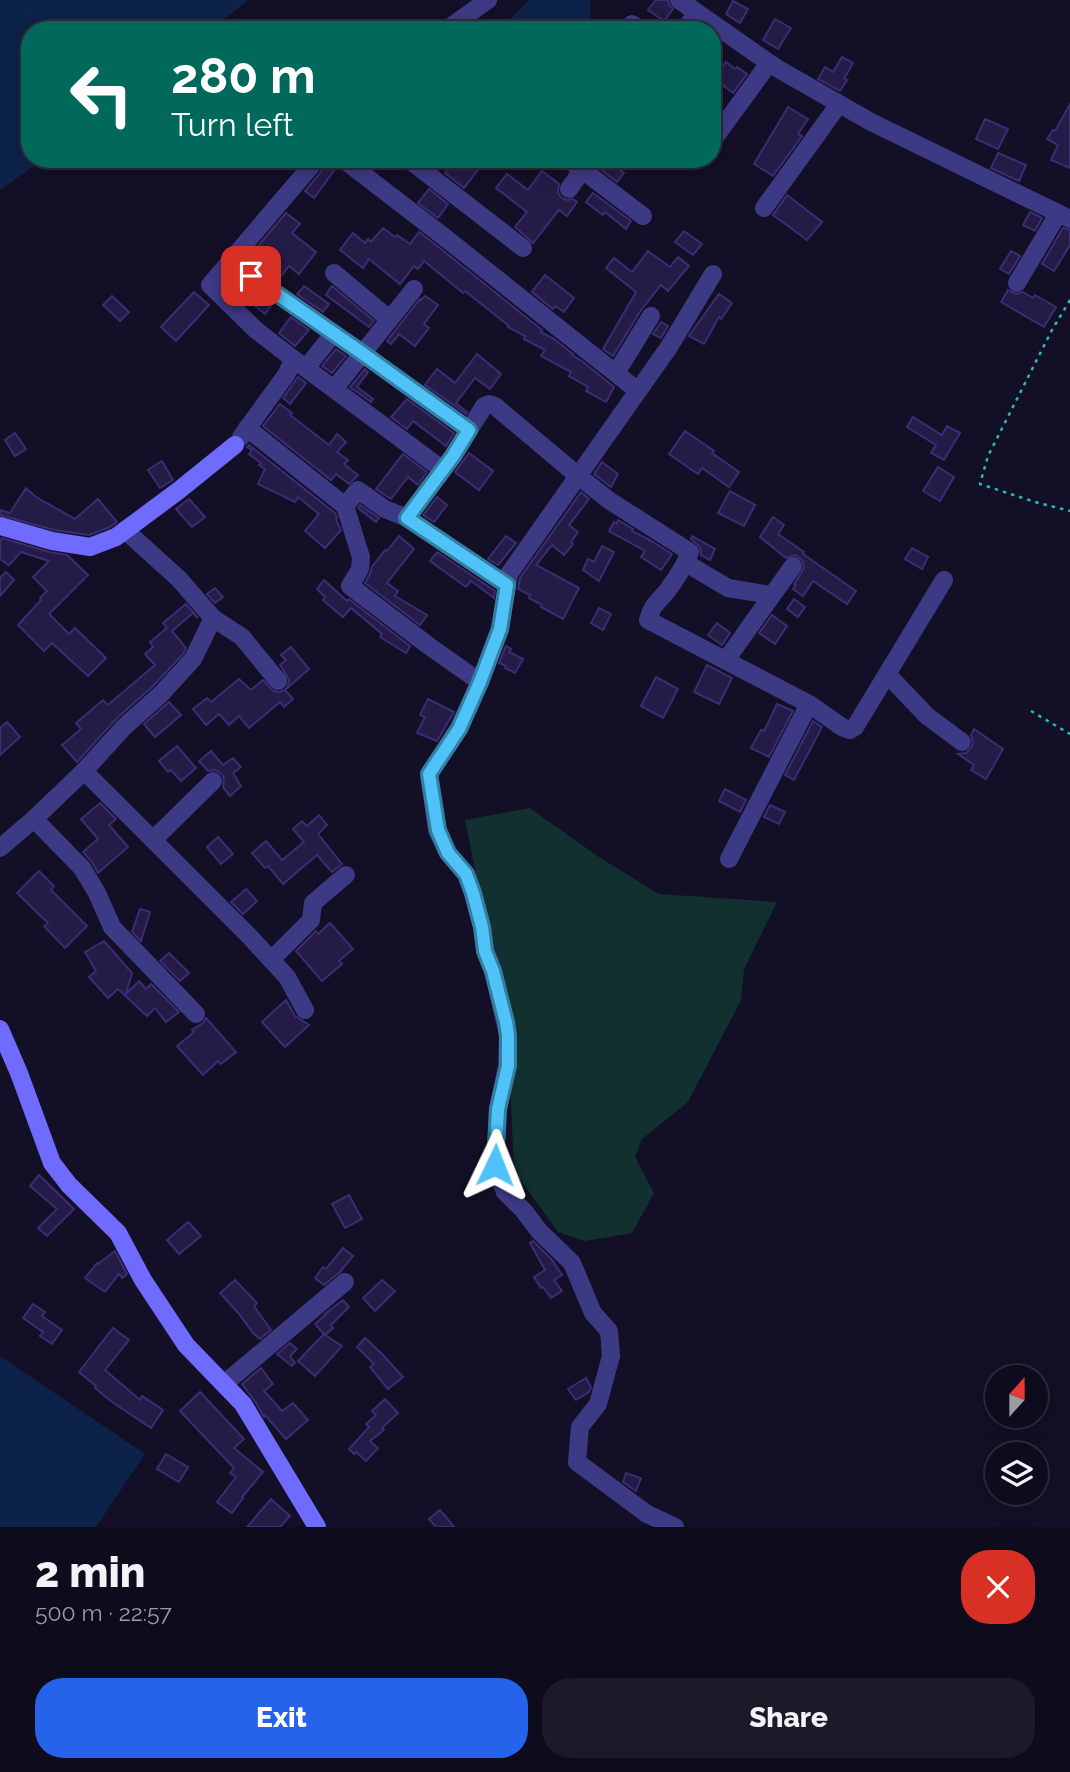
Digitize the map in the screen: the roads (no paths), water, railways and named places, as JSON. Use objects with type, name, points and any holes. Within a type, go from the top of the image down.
[{"type":"main road","points":[[0,526],[52,541],[90,547],[116,537],[235,445]]},
{"type":"main road","points":[[0,1029],[52,1163],[69,1185],[118,1233],[143,1280],[186,1345],[243,1404],[317,1527]]},
{"type":"street","points":[[459,21],[488,0]]},
{"type":"street","points":[[679,0],[708,21]]},
{"type":"street","points":[[691,21],[697,13]]},
{"type":"street","points":[[721,30],[769,64],[839,104],[909,142],[1064,217],[1017,284]]},
{"type":"street","points":[[721,129],[769,64]]},
{"type":"street","points":[[764,208],[839,104]]},
{"type":"street","points":[[309,168],[210,285],[256,330],[443,470]]},
{"type":"street","points":[[355,168],[638,391]]},
{"type":"street","points":[[420,168],[523,248]]},
{"type":"street","points":[[569,189],[578,168]]},
{"type":"street","points":[[586,168],[643,216]]},
{"type":"street","points":[[230,261],[469,430]]},
{"type":"street","points":[[334,273],[389,319]]},
{"type":"street","points":[[675,1527],[647,1514],[578,1462],[580,1427],[598,1404],[611,1356],[609,1331],[593,1313],[572,1263],[505,1192],[495,1165],[498,1109],[508,1066],[506,1022],[485,951],[473,893],[466,874],[448,853],[438,830],[429,774],[459,729],[480,682],[500,629],[509,574],[669,347],[713,274]]},
{"type":"street","points":[[334,389],[414,289]]},
{"type":"street","points":[[616,373],[651,316]]},
{"type":"street","points":[[235,445],[291,365],[299,363],[334,333]]},
{"type":"street","points":[[407,518],[443,470],[484,406],[495,406],[610,501],[690,552],[686,563],[652,608],[648,620],[809,704],[850,730],[855,727],[943,580]]},
{"type":"street","points":[[247,428],[345,506],[361,557],[351,586],[480,682]]},
{"type":"street","points":[[345,506],[358,490],[385,509],[407,518],[507,585]]},
{"type":"street","points":[[125,530],[179,579],[213,618],[242,637],[278,681]]},
{"type":"street","points":[[686,563],[728,589],[771,595]]},
{"type":"street","points":[[726,660],[793,566]]},
{"type":"street","points":[[0,848],[84,771],[193,659],[213,618]]},
{"type":"street","points":[[887,674],[927,716],[961,742]]},
{"type":"street","points":[[729,859],[809,704]]},
{"type":"street","points":[[84,771],[287,977],[305,1010]]},
{"type":"street","points":[[153,840],[213,781]]},
{"type":"street","points":[[34,819],[82,868],[112,927],[196,1014]]},
{"type":"street","points":[[271,960],[311,920],[313,903],[346,875]]},
{"type":"street","points":[[224,1384],[345,1282]]},
{"type":"water","points":[[0,0],[248,0],[222,21],[21,21],[21,168],[31,168],[0,190]]},
{"type":"water","points":[[529,0],[590,0],[591,21],[508,21]]},
{"type":"water","points":[[0,1356],[145,1454],[96,1527],[0,1527]]}]
